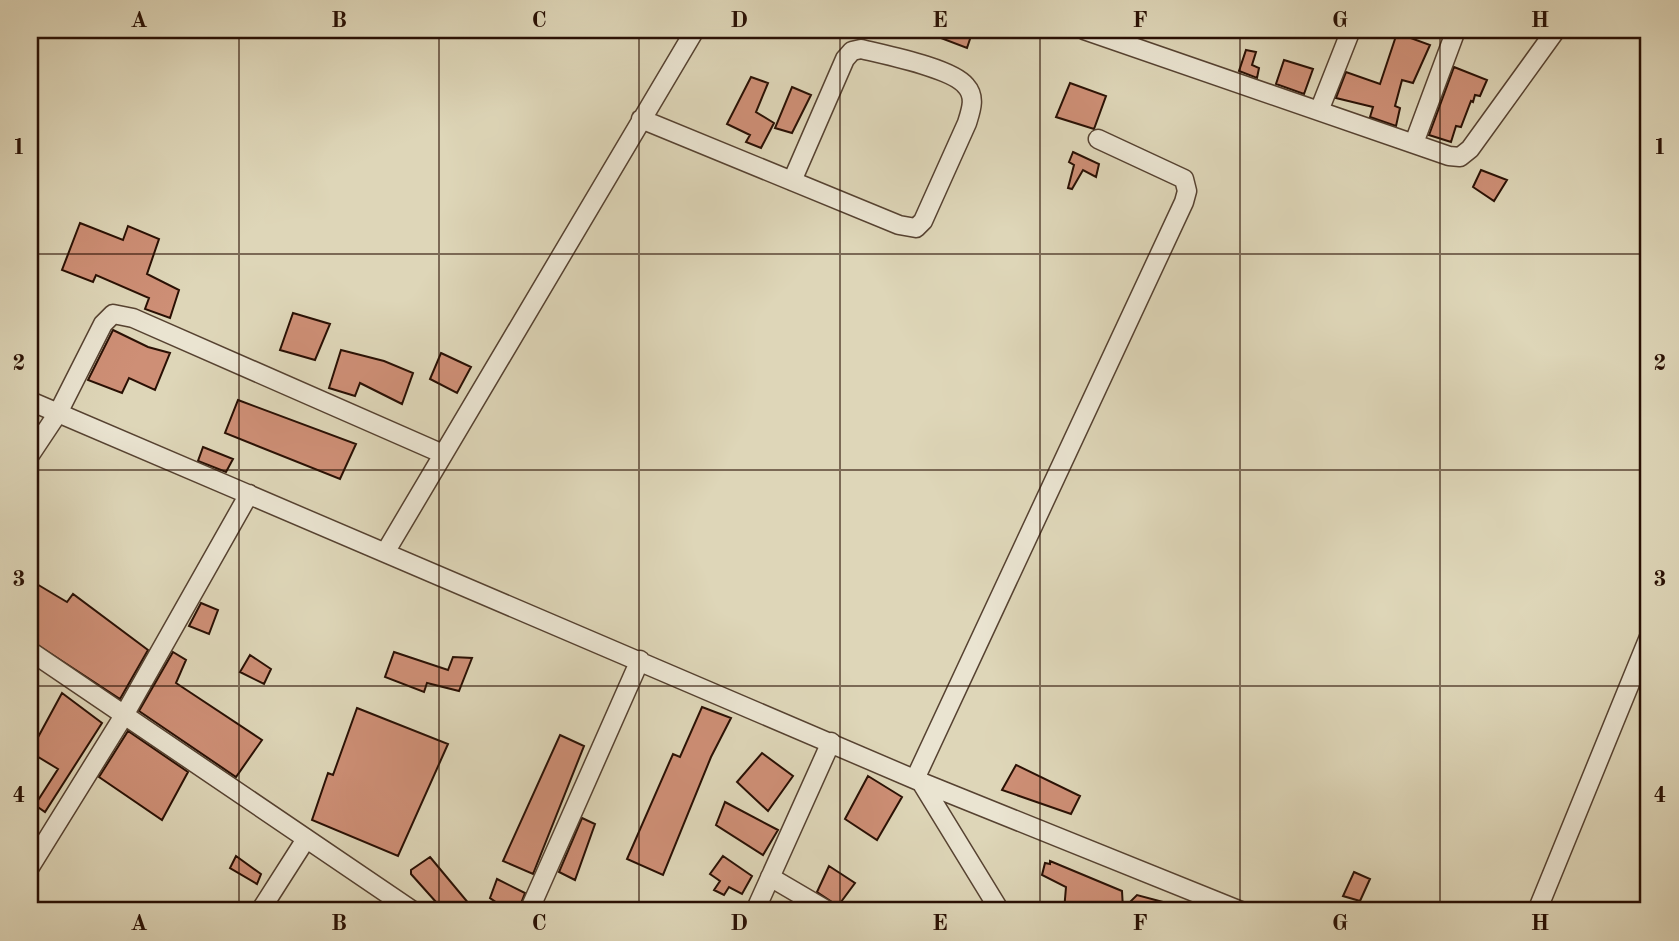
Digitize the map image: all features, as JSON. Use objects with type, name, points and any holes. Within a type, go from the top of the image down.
[{"type":"street","points":[[386,551],[695,30]]},
{"type":"street","points":[[1084,30],[1449,156],[1460,157],[1556,30]]},
{"type":"street","points":[[1319,111],[1351,30]]},
{"type":"street","points":[[1413,143],[1455,30]]},
{"type":"street","points":[[641,119],[899,225],[916,228],[923,221],[967,123],[972,108],[971,93],[966,85],[949,75],[861,49],[852,51],[845,59],[792,181]]},
{"type":"street","points":[[918,780],[1184,202],[1187,191],[1184,179],[1098,139]]},
{"type":"street","points":[[30,455],[58,413],[106,319],[120,314],[443,454]]},
{"type":"street","points":[[30,401],[918,780],[1241,911]]},
{"type":"street","points":[[30,867],[124,717],[249,494]]},
{"type":"street","points":[[1538,911],[1649,638]]},
{"type":"street","points":[[30,652],[413,911]]},
{"type":"street","points":[[529,911],[639,660]]},
{"type":"street","points":[[755,911],[831,742]]},
{"type":"street","points":[[918,780],[1000,911]]},
{"type":"street","points":[[260,911],[306,839]]},
{"type":"street","points":[[770,877],[828,911]]},
{"type":"building","points":[[920,30],[973,30],[967,48]]},
{"type":"building","points":[[1397,33],[1430,45],[1413,83],[1402,80],[1395,106],[1400,108],[1396,126],[1370,117],[1373,107],[1336,98],[1346,72],[1380,84]]},
{"type":"building","points":[[1246,50],[1256,52],[1252,65],[1259,68],[1257,78],[1239,71]]},
{"type":"building","points":[[1284,60],[1313,69],[1304,94],[1276,84]]},
{"type":"building","points":[[1454,67],[1487,80],[1480,96],[1475,95],[1473,102],[1471,101],[1461,127],[1456,126],[1451,142],[1429,135]]},
{"type":"building","points":[[751,77],[768,83],[756,112],[774,123],[761,148],[746,142],[750,135],[727,124]]},
{"type":"building","points":[[1070,83],[1106,96],[1094,129],[1056,117]]},
{"type":"building","points":[[792,87],[811,95],[792,133],[775,128]]},
{"type":"building","points":[[1073,152],[1099,164],[1096,177],[1083,170],[1072,189],[1068,188],[1074,165],[1069,162]]},
{"type":"building","points":[[1481,170],[1507,180],[1494,201],[1473,187]]},
{"type":"building","points":[[80,223],[123,240],[128,226],[159,239],[147,274],[179,290],[170,318],[145,309],[149,298],[96,275],[93,282],[62,270]]},
{"type":"building","points":[[293,313],[330,324],[315,360],[280,350]]},
{"type":"building","points":[[113,330],[148,347],[170,353],[155,390],[129,378],[122,393],[88,380]]},
{"type":"building","points":[[341,350],[384,361],[413,373],[402,404],[360,383],[355,396],[329,388]]},
{"type":"building","points":[[441,353],[471,367],[457,393],[430,379]]},
{"type":"building","points":[[238,400],[356,444],[340,479],[225,433]]},
{"type":"building","points":[[203,447],[233,459],[226,472],[198,461]]},
{"type":"building","points":[[30,580],[67,602],[73,594],[148,650],[120,699],[30,640]]},
{"type":"building","points":[[201,603],[218,610],[209,634],[189,626]]},
{"type":"building","points":[[173,652],[186,660],[176,683],[262,740],[236,777],[139,711]]},
{"type":"building","points":[[394,652],[448,670],[453,657],[472,658],[459,691],[427,683],[424,692],[385,677]]},
{"type":"building","points":[[250,655],[271,669],[264,684],[240,672]]},
{"type":"building","points":[[62,693],[102,723],[45,812],[35,805],[58,769],[30,752]]},
{"type":"building","points":[[702,707],[731,718],[711,757],[663,875],[627,859],[673,754],[680,757]]},
{"type":"building","points":[[357,708],[448,744],[398,856],[312,820],[328,773],[333,775]]},
{"type":"building","points":[[128,731],[188,772],[162,820],[99,777]]},
{"type":"building","points":[[560,735],[584,746],[533,874],[503,861]]},
{"type":"building","points":[[762,753],[793,776],[768,811],[737,782]]},
{"type":"building","points":[[1016,765],[1080,796],[1071,814],[1002,790]]},
{"type":"building","points":[[868,776],[902,797],[877,840],[845,819]]},
{"type":"building","points":[[725,802],[778,830],[763,855],[716,825]]},
{"type":"building","points":[[582,818],[595,824],[575,880],[559,872]]},
{"type":"building","points":[[236,856],[261,874],[257,884],[230,868]]},
{"type":"building","points":[[723,856],[752,876],[742,894],[729,887],[724,895],[714,890],[720,881],[710,874]]},
{"type":"building","points":[[430,857],[475,911],[444,911],[411,874],[411,870]]},
{"type":"building","points":[[1050,861],[1122,891],[1123,909],[1137,895],[1163,902],[1160,911],[1121,911],[1109,906],[1108,911],[1064,911],[1066,887],[1042,875],[1045,863],[1050,864]]},
{"type":"building","points":[[829,866],[855,883],[838,906],[817,892]]},
{"type":"building","points":[[1354,872],[1370,879],[1360,901],[1343,896]]},
{"type":"building","points":[[497,879],[525,893],[518,911],[509,911],[490,898]]}]
